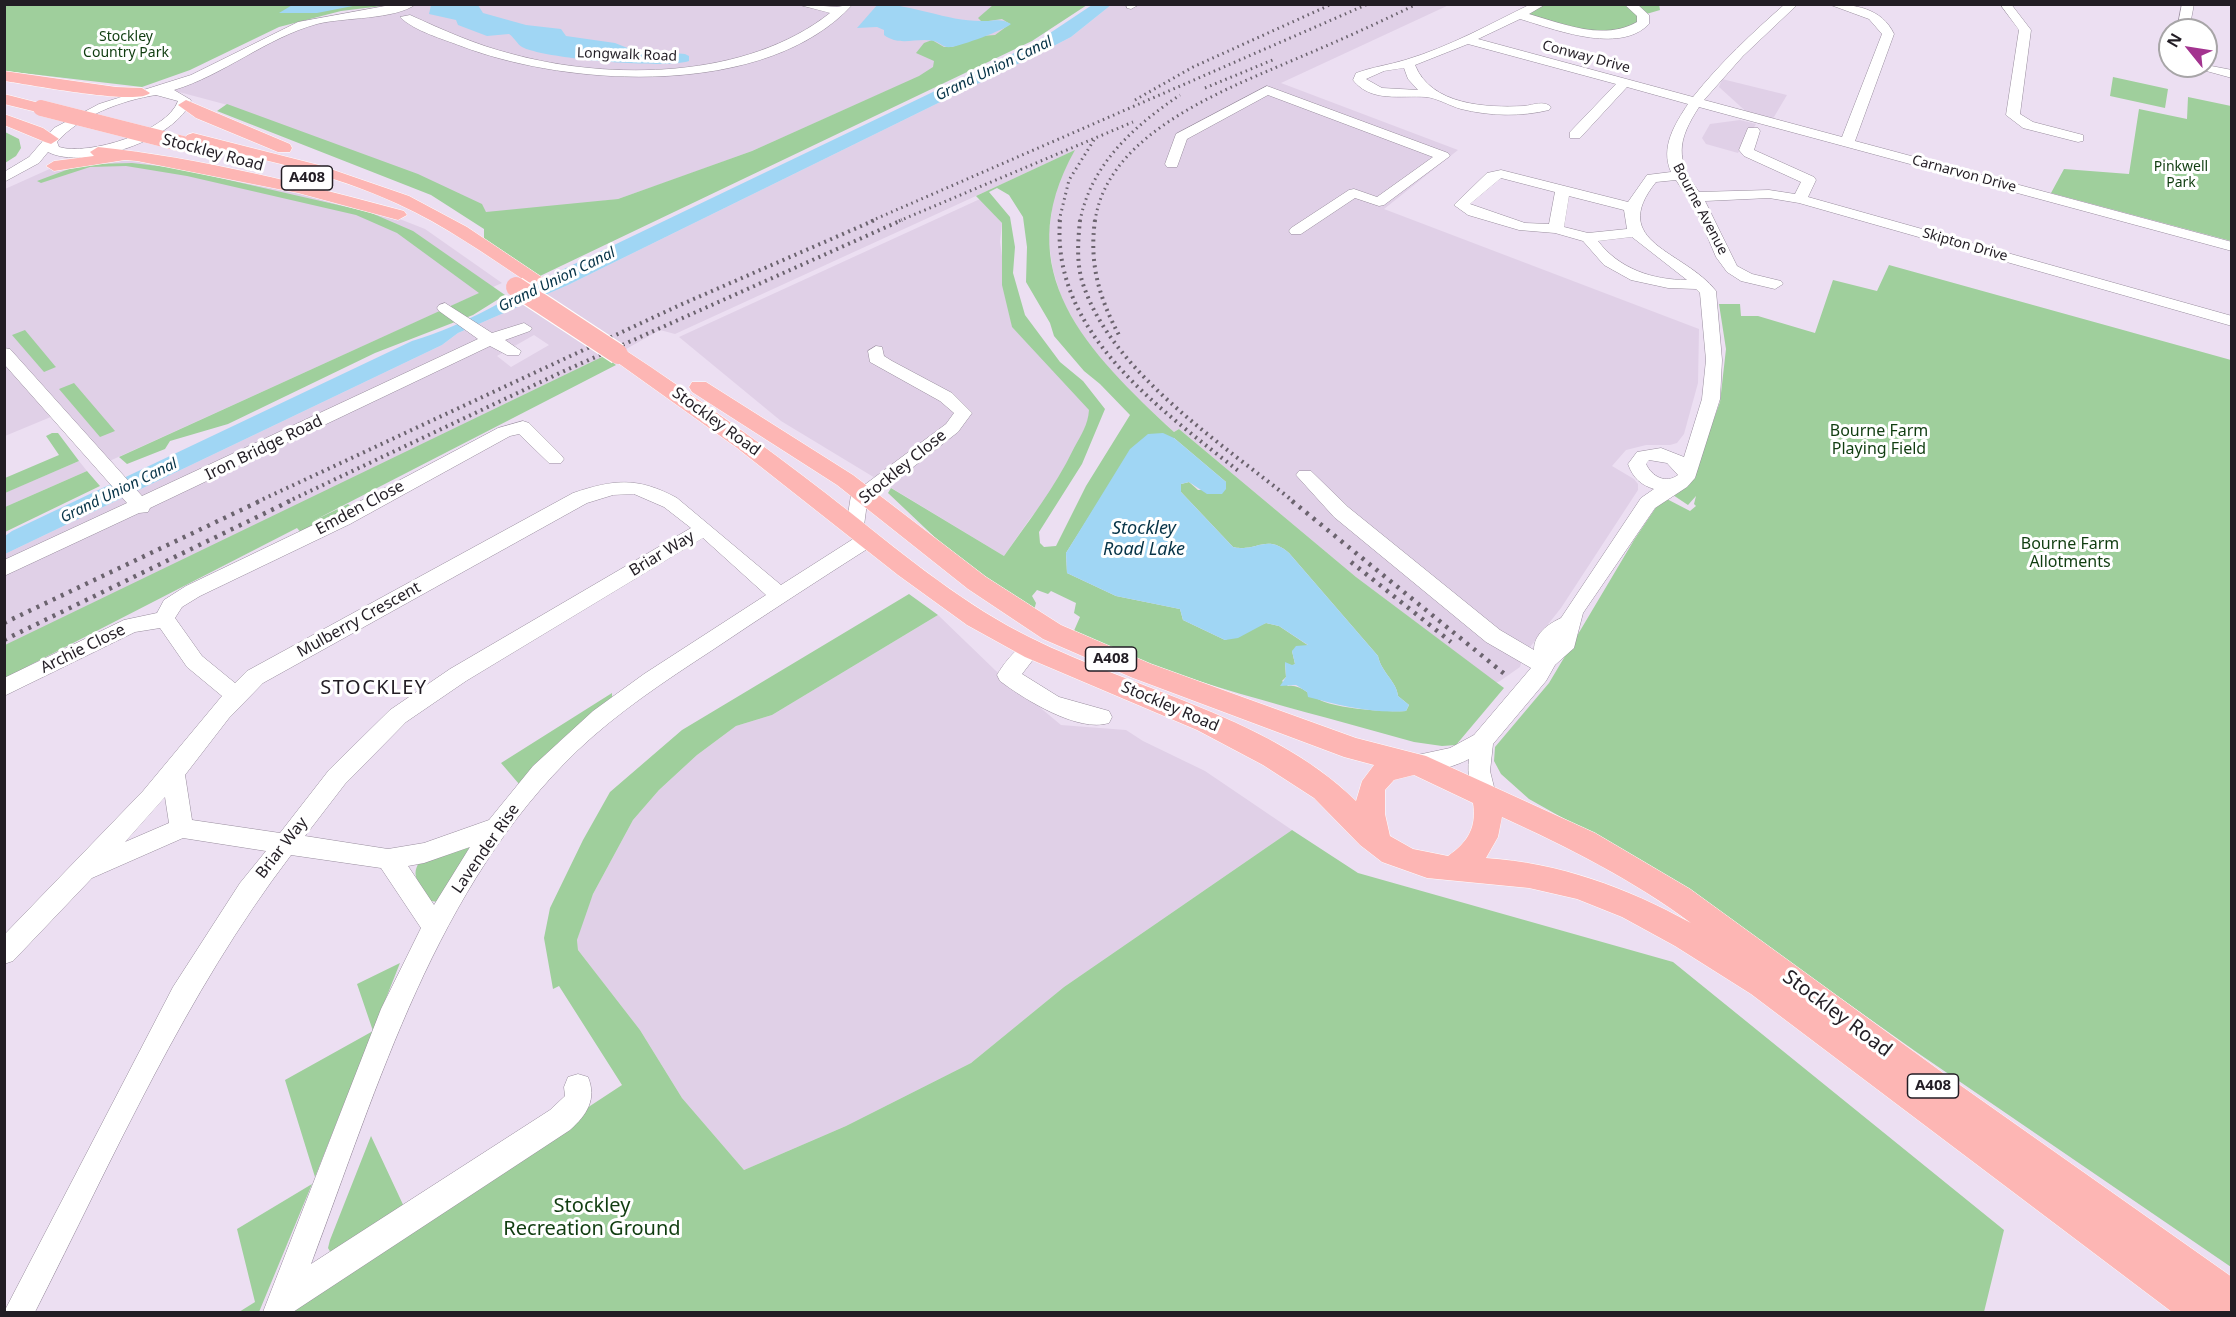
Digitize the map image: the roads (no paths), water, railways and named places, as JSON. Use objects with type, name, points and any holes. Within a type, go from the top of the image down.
[{"type":"main road","points":[[4,76],[116,92],[146,92]]},
{"type":"main road","name":"Stockley Road","points":[[4,91],[47,105],[188,141],[308,167],[385,191],[428,212],[525,283],[626,350],[864,494],[1006,604],[1091,651],[1354,749],[1416,764],[1585,842],[1680,898],[1938,1090],[2232,1299]]},
{"type":"main road","name":"Stockley Road","points":[[4,99],[47,105]]},
{"type":"main road","points":[[185,102],[201,115],[385,191]]},
{"type":"main road","points":[[4,119],[37,130],[50,140]]},
{"type":"main road","name":"Stockley Road","points":[[188,141],[376,200],[525,283]]},
{"type":"main road","points":[[95,153],[175,163],[357,202],[390,211],[426,228]]},
{"type":"main road","points":[[54,166],[108,158],[175,163]]},
{"type":"main road","name":"Stockley Road","points":[[626,350],[862,534],[965,611],[1032,648],[1245,740],[1295,770],[1339,803],[1361,829],[1378,843],[1408,861],[1438,867],[1551,878],[1637,911],[1697,942],[1780,998],[2202,1312]]},
{"type":"main road","points":[[1378,843],[1368,803],[1371,788],[1379,776],[1386,772],[1405,765],[1416,764]]},
{"type":"main road","points":[[1455,867],[1471,857],[1482,841],[1488,826],[1485,795]]},
{"type":"street","points":[[801,4],[845,8]]},
{"type":"street","points":[[1430,93],[1393,94],[1370,88],[1359,81],[1360,76],[1371,71],[1408,63],[1467,40],[1541,4]]},
{"type":"street","points":[[1520,15],[1579,31],[1622,34],[1633,31],[1643,24],[1643,15],[1629,4]]},
{"type":"street","name":"Bourne Avenue","points":[[1775,284],[1731,269],[1695,197],[1679,175],[1674,158],[1673,142],[1677,132],[1697,103],[1728,63],[1793,4]]},
{"type":"street","points":[[1833,4],[1873,17],[1886,28],[1888,34],[1847,143]]},
{"type":"street","points":[[2005,4],[2025,30],[2013,115],[2028,125],[2078,138]]},
{"type":"street","name":"Longwalk Road","points":[[409,9],[470,45],[544,65],[606,72],[680,73],[760,56],[803,38],[845,8]]},
{"type":"street","points":[[4,188],[54,166],[128,142],[172,119],[192,89],[203,81],[292,37],[341,22],[409,9]]},
{"type":"street","points":[[4,178],[34,160],[59,131],[98,110],[146,92],[191,80],[256,45],[302,25],[386,14]]},
{"type":"street","name":"Conway Drive","points":[[1467,40],[1697,103]]},
{"type":"street","points":[[1408,63],[1409,71],[1415,80],[1430,93],[1455,103],[1485,110],[1528,111],[1544,107]]},
{"type":"street","points":[[1575,135],[1624,83]]},
{"type":"street","points":[[1172,164],[1181,136],[1267,90],[1443,156],[1379,202],[1354,193],[1296,231]]},
{"type":"street","points":[[146,92],[176,94],[185,102]]},
{"type":"street","name":"Carnarvon Drive","points":[[1697,103],[2232,247]]},
{"type":"street","points":[[1752,131],[1746,150],[1749,153],[1809,180],[1800,199]]},
{"type":"street","points":[[50,140],[50,147],[58,153],[95,153]]},
{"type":"street","points":[[1633,208],[1501,174],[1492,176],[1461,205],[1473,212],[1524,227],[1556,229],[1588,238],[1634,229]]},
{"type":"street","points":[[1416,764],[1455,756],[1482,741],[1545,663],[1562,651],[1571,637],[1569,623],[1648,503],[1680,478],[1696,444],[1711,399],[1714,360],[1708,291],[1685,270],[1646,243],[1634,229],[1630,219],[1633,208],[1652,178],[1679,175]]},
{"type":"street","points":[[1556,229],[1563,190]]},
{"type":"street","name":"Skipton Drive","points":[[1695,197],[1769,194],[1800,199],[2232,321]]},
{"type":"street","points":[[1588,238],[1596,251],[1636,277],[1672,286],[1698,284]]},
{"type":"street","points":[[452,313],[482,336],[513,351]]},
{"type":"street","name":"Iron Bridge Road","points":[[4,569],[482,336],[524,328]]},
{"type":"street","name":"Stockley Close","points":[[862,534],[856,503],[864,494],[952,428],[963,413],[952,402],[886,367],[876,358],[876,351]]},
{"type":"street","points":[[4,353],[138,503]]},
{"type":"street","name":"Emden Close","points":[[165,619],[166,611],[175,602],[193,591],[343,519],[448,460],[508,430],[523,428],[555,459]]},
{"type":"street","points":[[1665,455],[1696,444]]},
{"type":"street","points":[[1647,454],[1665,455],[1680,462],[1680,478],[1652,482],[1640,474],[1637,468],[1639,460],[1647,454]]},
{"type":"street","points":[[1305,475],[1341,512],[1493,636],[1545,663]]},
{"type":"street","points":[[1648,503],[1652,482]]},
{"type":"street","name":"Mulberry Crescent","points":[[4,953],[85,872],[172,773],[236,693],[255,677],[580,498],[624,487],[651,491],[704,529],[780,595]]},
{"type":"street","name":"Briar Way","points":[[20,1312],[182,996],[249,891],[337,777],[398,716],[458,675],[704,529]]},
{"type":"street","name":"Lavender Rise","points":[[280,1306],[394,1009],[433,926],[500,826],[548,767],[590,726],[630,694],[780,595],[862,534]]},
{"type":"street","points":[[165,619],[193,664],[208,677],[236,693]]},
{"type":"street","name":"Archie Close","points":[[4,688],[131,625],[165,619]]},
{"type":"street","points":[[1032,648],[1008,675],[1043,700],[1068,711],[1101,717]]},
{"type":"street","points":[[1482,741],[1479,771],[1485,795]]},
{"type":"street","points":[[172,773],[182,828]]},
{"type":"street","points":[[85,872],[182,828],[388,859],[424,853],[500,826]]},
{"type":"street","points":[[388,859],[413,892],[433,926]]},
{"type":"street","name":"Lavender Rise","points":[[280,1306],[560,1120],[578,1102],[579,1087]]},
{"type":"water","points":[[294,4],[358,5],[317,13],[279,13]]},
{"type":"water","points":[[878,4],[904,7],[957,19],[1001,20],[1011,24],[964,44],[951,47],[928,40],[902,41],[890,39],[884,35],[884,30],[877,27],[857,28]]},
{"type":"water","points":[[431,5],[478,5],[483,13],[526,25],[561,29],[566,36],[615,43],[630,49],[685,54],[689,56],[689,61],[657,64],[632,63],[579,59],[535,51],[522,47],[509,34],[487,36],[458,25],[456,20],[429,14]]},
{"type":"water","name":"Grand Union Canal","points":[[1092,5],[1111,5],[1071,37],[1040,53],[568,285],[458,333],[442,345],[5,554],[5,536],[12,531],[412,341],[471,318],[564,269],[1035,43]]},
{"type":"water","name":"Stockley Road Lake","points":[[1163,433],[1174,438],[1226,482],[1226,489],[1222,494],[1207,494],[1189,482],[1181,484],[1181,492],[1233,547],[1248,548],[1274,544],[1289,553],[1378,656],[1398,696],[1409,705],[1406,711],[1381,711],[1344,706],[1308,697],[1307,692],[1296,685],[1280,686],[1286,677],[1285,662],[1295,664],[1292,651],[1296,646],[1308,645],[1279,626],[1266,623],[1238,638],[1225,640],[1183,620],[1180,609],[1116,596],[1067,573],[1066,553],[1130,449],[1148,434]]},
{"type":"railway","points":[[1135,100],[1193,67],[1332,4]]},
{"type":"railway","points":[[871,221],[1368,4]]},
{"type":"railway","points":[[1095,221],[1105,189],[1123,161],[1148,137],[1178,116],[1243,82],[1417,4]]},
{"type":"railway","points":[[1205,88],[1275,59]]},
{"type":"railway","points":[[1080,221],[1086,200],[1104,164],[1131,133],[1180,95]]},
{"type":"railway","points":[[899,221],[1133,122]]},
{"type":"railway","points":[[1059,221],[1069,180],[1094,140]]},
{"type":"railway","points":[[257,502],[680,305],[875,220]]},
{"type":"railway","points":[[287,502],[564,371],[902,220]]},
{"type":"railway","points":[[1060,220],[1062,261],[1073,299],[1092,334],[1117,366],[1147,395],[1241,473]]},
{"type":"railway","points":[[1080,220],[1078,260],[1083,284],[1098,317],[1118,348],[1173,405],[1294,502]]},
{"type":"railway","points":[[1095,220],[1093,251],[1097,280],[1106,308],[1120,337]]},
{"type":"railway","points":[[4,623],[260,501]]},
{"type":"railway","points":[[4,640],[290,501]]},
{"type":"railway","points":[[1292,501],[1507,676]]},
{"type":"railway","points":[[1351,562],[1451,642]]},
{"type":"district","name":"STOCKLEY","points":[[374,688]]},
{"type":"park label","name":"Stockley Country Park","points":[[126,46]]},
{"type":"park label","name":"Pinkwell Park","points":[[2181,176]]},
{"type":"park label","name":"Bourne Farm Playing Field","points":[[1879,440]]},
{"type":"park label","name":"Bourne Farm Allotments","points":[[2070,553]]},
{"type":"park label","name":"Stockley Recreation Ground","points":[[592,1218]]}]
